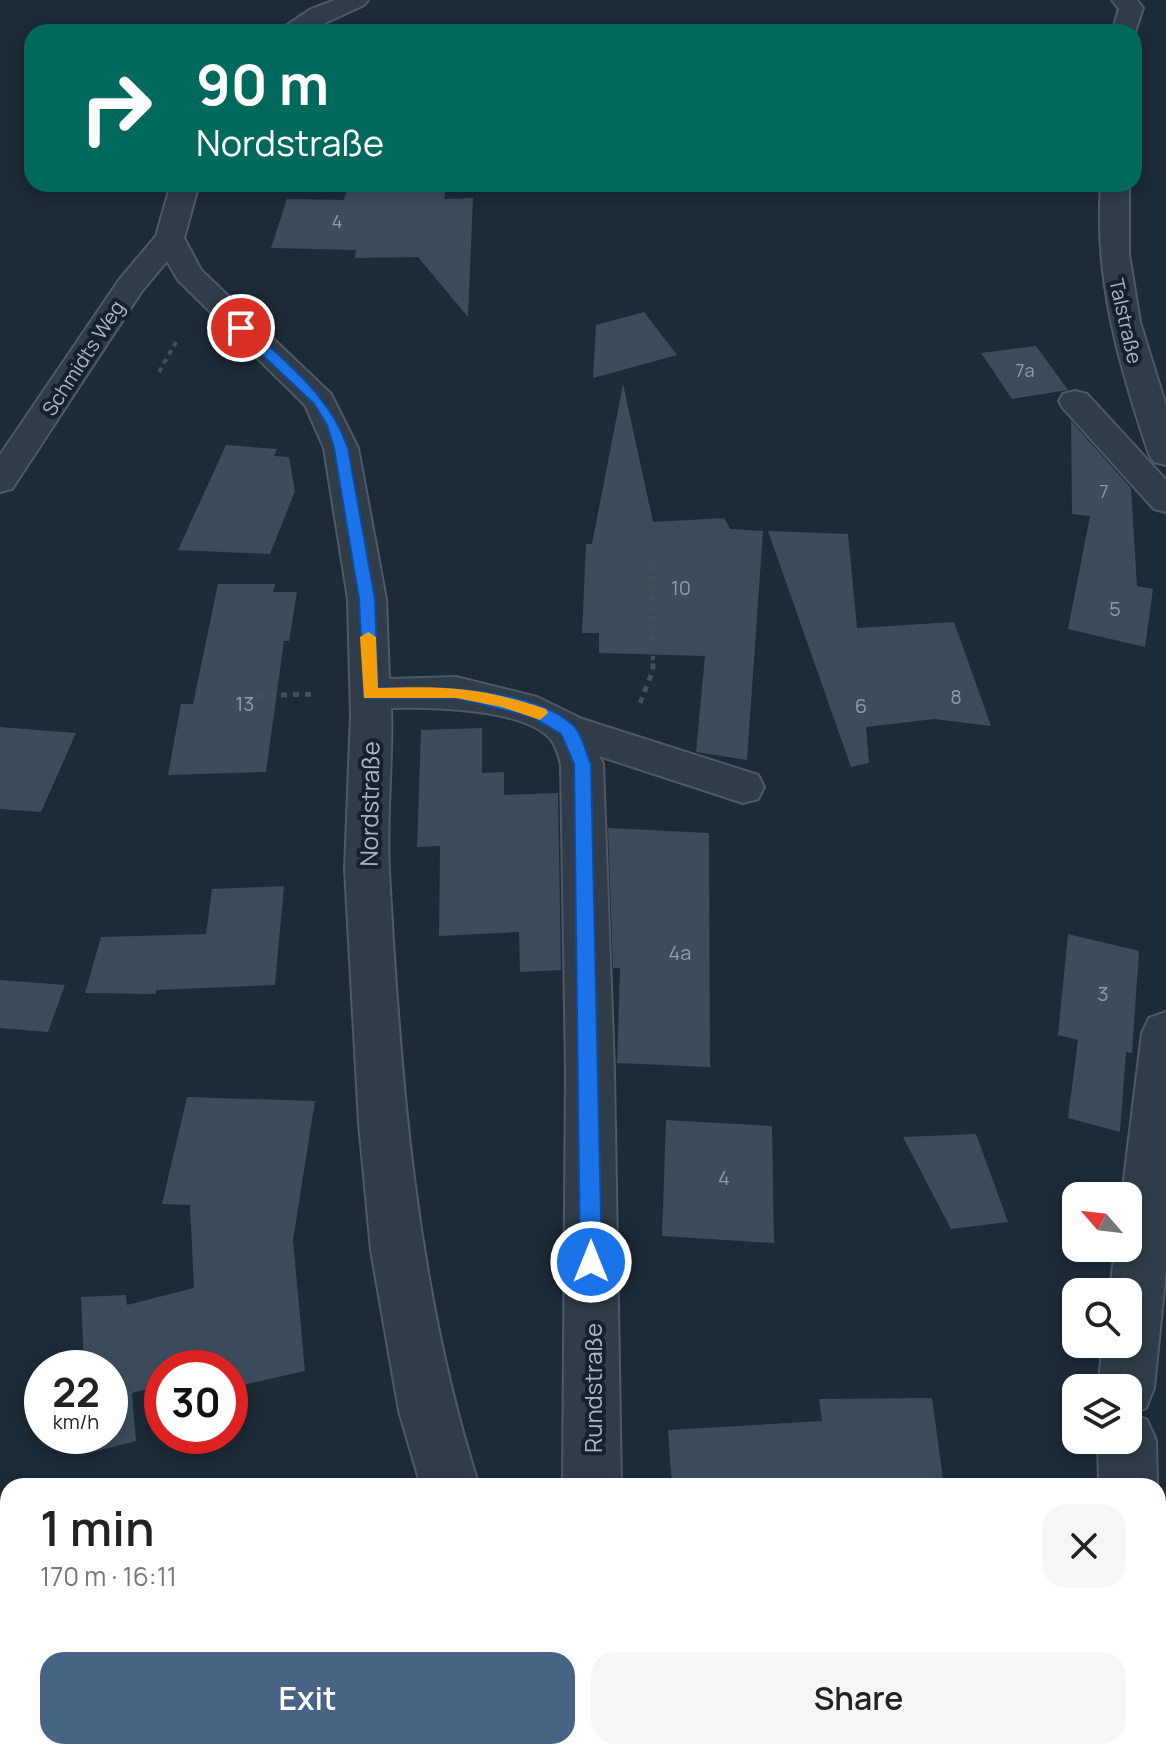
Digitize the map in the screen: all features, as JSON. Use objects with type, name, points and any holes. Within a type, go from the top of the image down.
[{"type":"street","points":[[302,24],[356,0]]},
{"type":"street","points":[[1126,24],[1132,3]]},
{"type":"street","points":[[170,238],[183,192]]},
{"type":"street","name":"Talstraße","points":[[1114,192],[1110,219],[1127,340],[1166,454]]},
{"type":"street","name":"Schmidts Weg","points":[[0,481],[130,286],[170,238]]},
{"type":"street","name":"Nordstraße","points":[[170,238],[188,274],[319,401],[334,425],[341,448],[367,599],[370,694],[367,869],[384,1123],[397,1250],[427,1411],[448,1478]]},
{"type":"street","points":[[1075,401],[1166,501]]},
{"type":"street","points":[[370,694],[456,692],[537,712],[568,730],[743,787]]},
{"type":"street","name":"Rundstraße","points":[[568,730],[582,764],[590,1070],[592,1478]]},
{"type":"street","points":[[1128,1374],[1166,1033]]},
{"type":"street","points":[[1127,1454],[1128,1478]]},
{"type":"path","points":[[159,372],[176,342]]},
{"type":"path","points":[[613,745],[638,708],[653,670],[653,566]]},
{"type":"path","points":[[245,696],[316,694],[324,704]]},
{"type":"building","points":[[346,192],[445,192],[444,199],[473,198],[468,317],[418,257],[355,258],[356,250],[271,248],[287,199],[344,200]]},
{"type":"building","points":[[644,312],[677,355],[593,378],[596,325]]},
{"type":"building","points":[[1036,346],[1068,390],[1012,399],[981,353]]},
{"type":"building","points":[[623,384],[653,522],[724,518],[730,529],[763,531],[747,760],[696,752],[705,656],[599,653],[599,633],[582,633],[586,544],[592,544]]},
{"type":"building","points":[[1071,421],[1131,488],[1137,586],[1153,589],[1145,647],[1068,629],[1090,516],[1072,514]]},
{"type":"building","points":[[226,445],[277,449],[274,456],[289,457],[295,491],[270,554],[178,550]]},
{"type":"building","points":[[768,531],[848,534],[857,628],[954,622],[991,726],[934,719],[866,727],[869,763],[851,767]]},
{"type":"building","points":[[218,584],[275,584],[273,592],[297,592],[289,641],[284,641],[266,772],[168,775],[181,704],[193,704]]},
{"type":"building","points":[[0,727],[76,733],[41,812],[0,809]]},
{"type":"building","points":[[482,728],[482,773],[504,772],[504,795],[558,793],[561,970],[520,972],[519,932],[439,936],[440,846],[417,847],[421,730]]},
{"type":"building","points":[[608,828],[709,833],[710,1067],[617,1063],[620,968],[613,968]]},
{"type":"building","points":[[284,886],[275,985],[156,990],[156,994],[85,993],[101,937],[206,934],[212,889]]},
{"type":"building","points":[[1068,934],[1139,951],[1132,1053],[1126,1052],[1120,1132],[1068,1118],[1078,1040],[1058,1035]]},
{"type":"building","points":[[0,980],[65,985],[48,1032],[0,1028]]},
{"type":"building","points":[[187,1097],[315,1101],[293,1240],[305,1371],[248,1384],[248,1350],[144,1350],[144,1390],[132,1393],[136,1441],[128,1443],[128,1350],[83,1350],[81,1297],[126,1295],[127,1305],[194,1288],[190,1205],[162,1204]]},
{"type":"building","points":[[666,1120],[772,1126],[774,1243],[662,1236]]},
{"type":"building","points":[[976,1134],[1008,1222],[951,1229],[903,1137]]},
{"type":"building","points":[[932,1398],[943,1478],[671,1478],[668,1430],[822,1421],[819,1399]]},
{"type":"slow traffic","points":[[368,637],[370,694],[456,692],[503,701],[540,713]]},
{"type":"route","points":[[241,328],[319,401],[334,425],[341,448],[367,599],[370,694],[456,692],[503,701],[537,712],[568,730],[582,764],[590,1070],[591,1262]]}]
